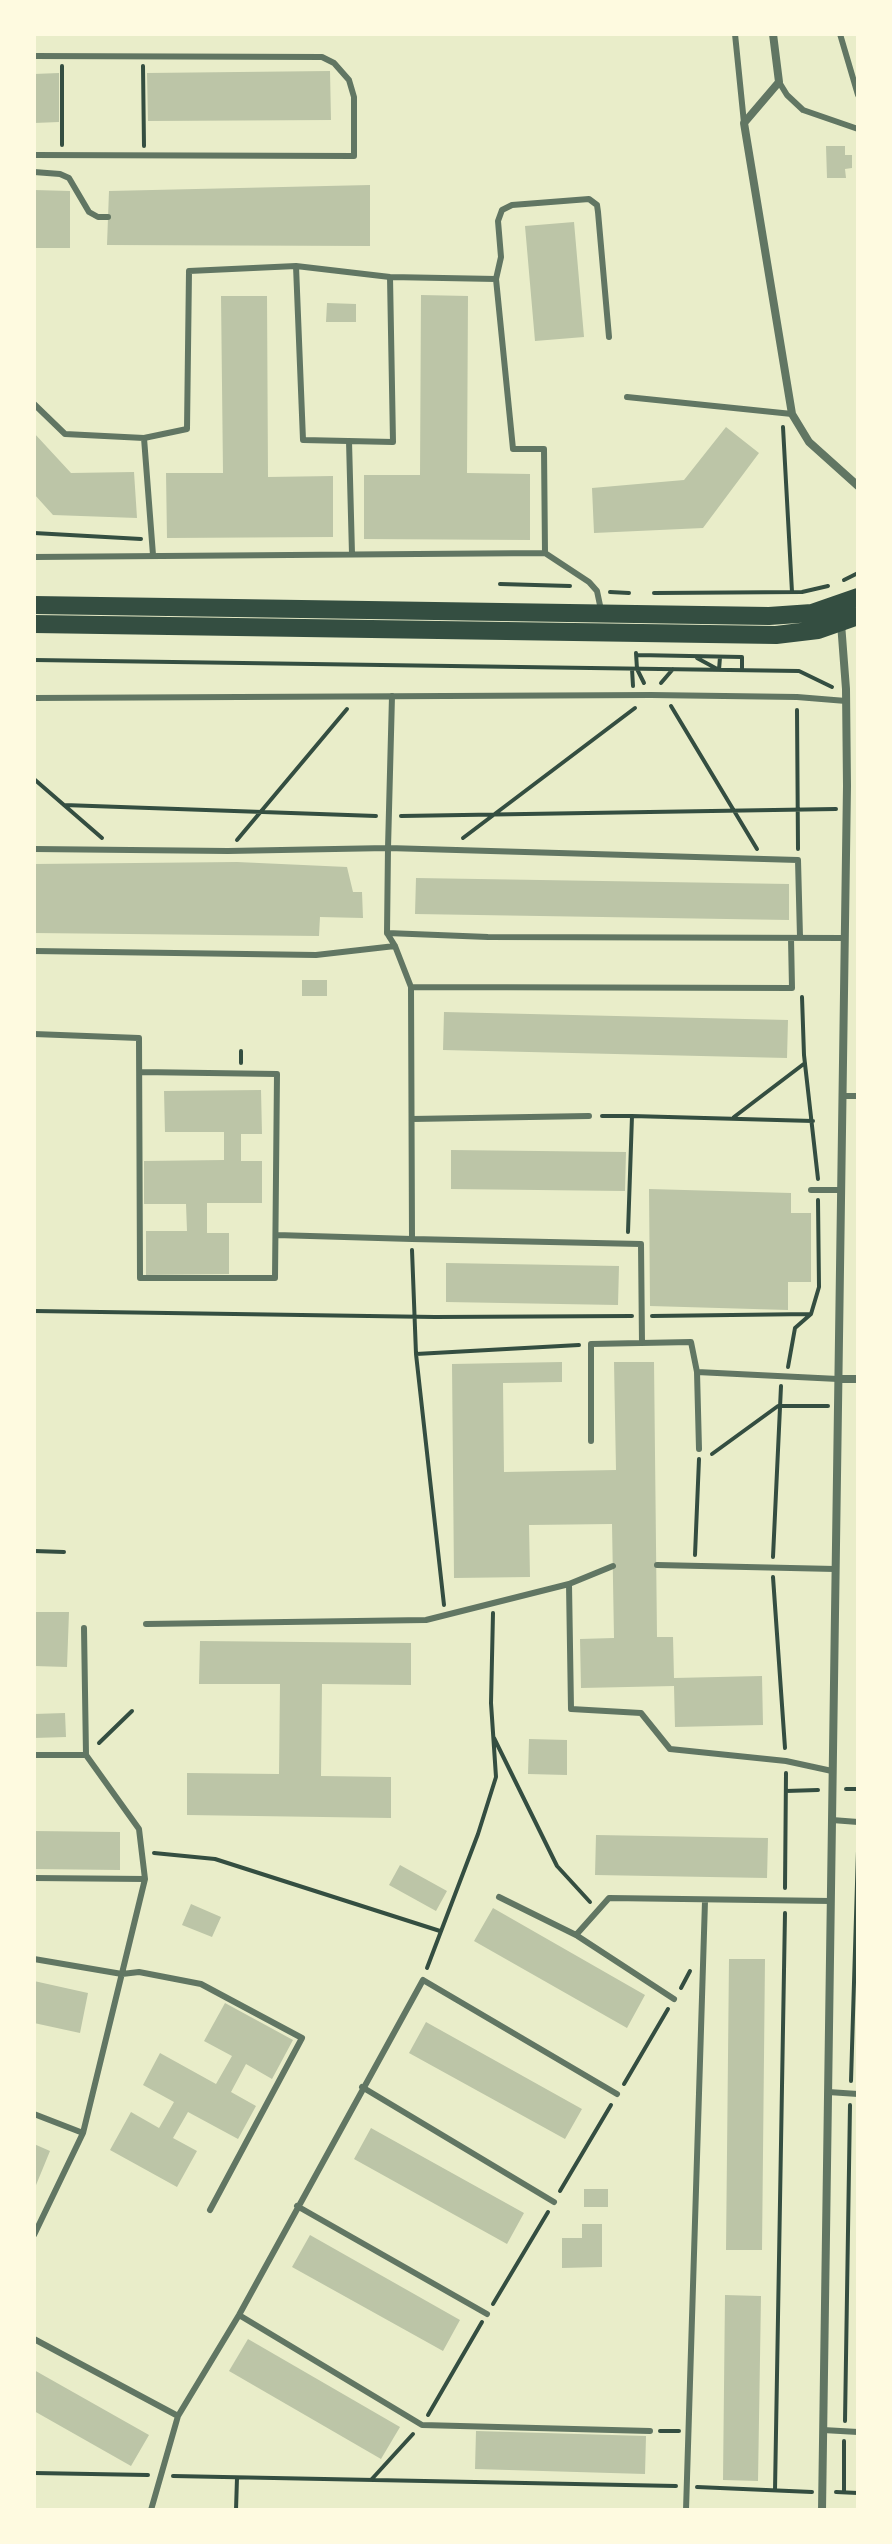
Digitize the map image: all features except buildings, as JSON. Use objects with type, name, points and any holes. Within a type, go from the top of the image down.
[{"type":"main road","points":[[34,624],[776,635],[818,630],[846,615],[858,597]]},
{"type":"main road","points":[[34,605],[846,615]]},
{"type":"street","points":[[773,34],[779,82],[744,123],[787,414],[809,442],[858,486]]},
{"type":"street","points":[[822,2510],[847,786],[846,615]]},
{"type":"street","points":[[847,786],[858,787]]},
{"type":"street","points":[[838,1379],[858,1379]]},
{"type":"lane","points":[[735,34],[744,123]]},
{"type":"lane","points":[[840,34],[858,95]]},
{"type":"lane","points":[[34,56],[326,58],[349,80],[354,97],[354,156],[34,155]]},
{"type":"lane","points":[[779,82],[803,110],[858,129]]},
{"type":"lane","points":[[34,172],[60,174],[69,178],[89,212],[98,217],[108,217]]},
{"type":"lane","points":[[545,553],[544,449],[513,449],[496,279],[501,257],[498,221],[502,210],[512,205],[589,199],[597,205],[609,337]]},
{"type":"lane","points":[[296,266],[303,440],[393,442],[390,277]]},
{"type":"lane","points":[[34,404],[65,434],[144,438],[187,429],[189,271],[296,266],[390,277],[496,279]]},
{"type":"lane","points":[[627,397],[787,414]]},
{"type":"lane","points":[[144,438],[153,555]]},
{"type":"lane","points":[[349,441],[352,554]]},
{"type":"lane","points":[[34,557],[545,553],[589,582],[597,591],[602,614]]},
{"type":"lane","points":[[34,698],[665,695],[846,701]]},
{"type":"lane","points":[[392,696],[387,933],[411,987],[412,1239]]},
{"type":"lane","points":[[34,849],[228,851],[388,848],[798,860],[800,937]]},
{"type":"lane","points":[[387,933],[488,937],[844,938]]},
{"type":"lane","points":[[411,987],[792,988],[791,938]]},
{"type":"lane","points":[[34,951],[316,955],[395,946]]},
{"type":"lane","points":[[34,1034],[139,1038],[140,1278],[275,1278],[277,1074],[140,1072]]},
{"type":"lane","points":[[842,1096],[858,1096]]},
{"type":"lane","points":[[412,1119],[589,1116]]},
{"type":"lane","points":[[815,1190],[841,1190]]},
{"type":"lane","points":[[276,1235],[641,1244],[642,1343]]},
{"type":"lane","points":[[591,1441],[591,1344],[691,1342],[697,1372],[699,1449]]},
{"type":"lane","points":[[697,1372],[838,1379]]},
{"type":"lane","points":[[657,1565],[835,1569]]},
{"type":"lane","points":[[146,1624],[426,1620],[569,1584],[613,1566]]},
{"type":"lane","points":[[569,1584],[571,1709],[641,1713],[670,1749],[786,1761],[832,1771]]},
{"type":"lane","points":[[34,2235],[83,2133],[145,1879],[139,1829],[86,1755],[84,1628]]},
{"type":"lane","points":[[34,1755],[86,1755]]},
{"type":"lane","points":[[832,1820],[858,1822]]},
{"type":"lane","points":[[34,1878],[145,1879]]},
{"type":"lane","points":[[499,1897],[576,1935],[674,1999]]},
{"type":"lane","points":[[576,1935],[609,1898],[831,1901]]},
{"type":"lane","points":[[686,2510],[705,1901]]},
{"type":"lane","points":[[34,1959],[122,1974],[139,1972],[201,1984],[302,2038],[210,2210]]},
{"type":"lane","points":[[151,2510],[178,2416],[239,2315],[423,1980],[617,2094]]},
{"type":"lane","points":[[362,2087],[554,2202]]},
{"type":"lane","points":[[828,2092],[854,2093]]},
{"type":"lane","points":[[34,2114],[83,2133]]},
{"type":"lane","points":[[297,2206],[487,2314]]},
{"type":"lane","points":[[239,2315],[422,2425],[650,2431]]},
{"type":"lane","points":[[34,2339],[178,2416]]},
{"type":"lane","points":[[823,2430],[858,2432]]},
{"type":"path","points":[[62,56],[63,155]]},
{"type":"path","points":[[143,56],[144,155]]},
{"type":"path","points":[[787,414],[792,592]]},
{"type":"path","points":[[34,533],[151,540]]},
{"type":"path","points":[[651,593],[802,592],[839,583],[858,573]]},
{"type":"path","points":[[500,584],[568,586],[582,590]]},
{"type":"path","points":[[608,592],[636,594]]},
{"type":"path","points":[[636,643],[637,669]]},
{"type":"path","points":[[637,655],[742,657],[742,670]]},
{"type":"path","points":[[695,657],[719,670]]},
{"type":"path","points":[[719,670],[720,657]]},
{"type":"path","points":[[34,660],[799,671],[835,688]]},
{"type":"path","points":[[445,851],[651,695],[673,669]]},
{"type":"path","points":[[665,695],[763,857]]},
{"type":"path","points":[[228,851],[357,697]]},
{"type":"path","points":[[797,707],[798,860]]},
{"type":"path","points":[[34,779],[118,851]]},
{"type":"path","points":[[64,805],[388,816],[846,809]]},
{"type":"path","points":[[775,2490],[786,1791],[773,1569],[778,1406],[795,1328],[811,1314],[819,1287],[813,1121],[805,1063],[802,996]]},
{"type":"path","points":[[732,1119],[805,1063]]},
{"type":"path","points":[[589,1116],[813,1121]]},
{"type":"path","points":[[628,1243],[632,1116]]},
{"type":"path","points":[[412,1239],[416,1354],[445,1615]]},
{"type":"path","points":[[34,1311],[415,1316],[811,1314]]},
{"type":"path","points":[[416,1354],[591,1344]]},
{"type":"path","points":[[699,1463],[778,1406],[837,1406]]},
{"type":"path","points":[[695,1566],[699,1449]]},
{"type":"path","points":[[34,1551],[64,1552]]},
{"type":"path","points":[[423,1980],[496,1777],[491,1703],[494,1603]]},
{"type":"path","points":[[86,1755],[132,1711]]},
{"type":"path","points":[[493,1736],[557,1866],[598,1911]]},
{"type":"path","points":[[844,1790],[858,1789]]},
{"type":"path","points":[[786,1791],[818,1790]]},
{"type":"path","points":[[142,1851],[215,1859],[440,1931]]},
{"type":"path","points":[[844,2492],[858,1851]]},
{"type":"path","points":[[371,2480],[422,2425],[705,1947]]},
{"type":"path","points":[[650,2431],[687,2432]]},
{"type":"path","points":[[34,2473],[153,2475]]},
{"type":"path","points":[[165,2476],[680,2486]]},
{"type":"path","points":[[236,2510],[237,2478]]},
{"type":"path","points":[[693,2487],[817,2492]]},
{"type":"path","points":[[832,2492],[858,2493]]}]
